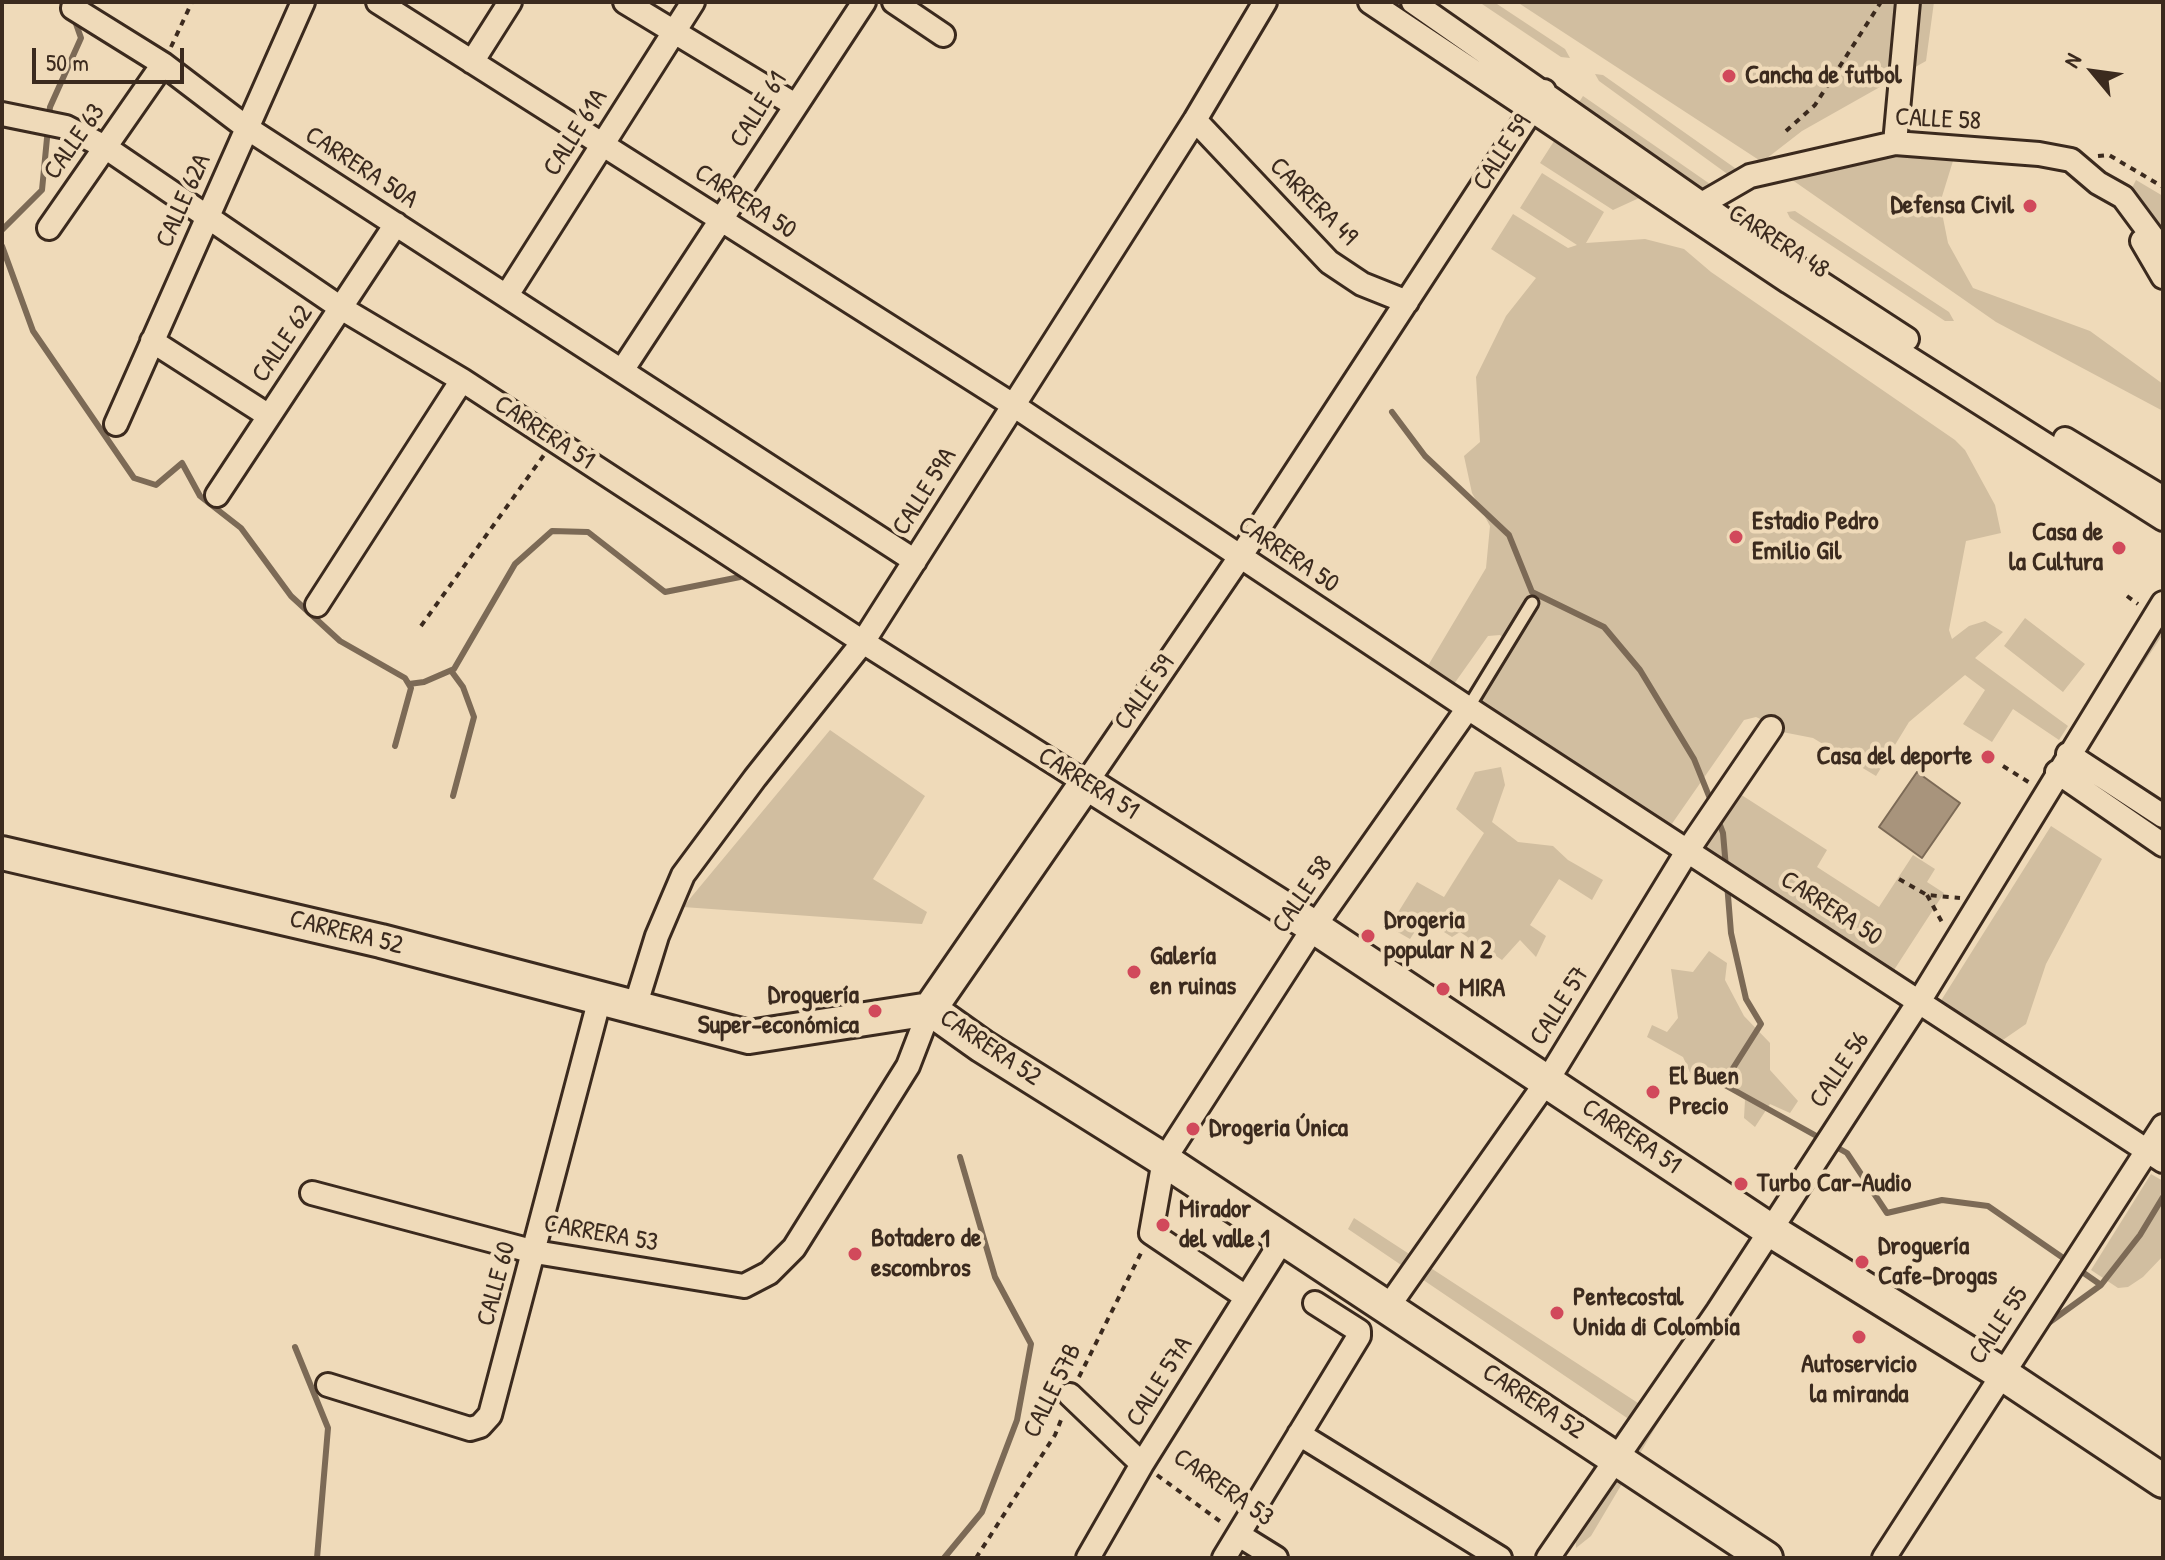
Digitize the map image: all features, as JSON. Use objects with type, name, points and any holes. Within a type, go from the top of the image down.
[{"type":"main road","name":"CARRERA 51","points":[[1086,783],[1314,927],[1770,1230],[2001,1373],[2163,1481]]},
{"type":"main road","name":"CALLE 59","points":[[930,1009],[1086,783]]},
{"type":"main road","name":"CARRERA 52","points":[[2,853],[381,941],[749,1037],[930,1009],[1766,1558]]},
{"type":"street","name":"CALLE 62A","points":[[116,424],[303,2]]},
{"type":"street","name":"CARRERA 50","points":[[378,2],[1013,405],[1468,708],[2155,1156]]},
{"type":"street","points":[[472,62],[510,2]]},
{"type":"street","points":[[625,2],[795,105]]},
{"type":"street","name":"CALLE 61A","points":[[507,295],[693,2]]},
{"type":"street","name":"CALLE 61","points":[[623,369],[864,2]]},
{"type":"street","points":[[894,2],[943,35]]},
{"type":"street","name":"CALLE 59A","points":[[635,1007],[657,936],[683,875],[863,642],[1195,120],[1265,2]]},
{"type":"street","name":"CARRERA 48","points":[[1370,2],[1538,100]]},
{"type":"street","name":"CARRERA 48","points":[[1413,2],[1538,100],[1693,209],[2052,440],[2163,519]]},
{"type":"street","points":[[1895,143],[1908,2]]},
{"type":"street","name":"CARRERA 50A","points":[[73,8],[163,64],[247,128],[915,561]]},
{"type":"street","name":"CALLE 63","points":[[49,228],[163,64]]},
{"type":"street","name":"CALLE 59","points":[[1086,783],[1240,557],[1538,100]]},
{"type":"street","name":"CARRERA 51","points":[[2,114],[66,127],[105,147],[341,308],[462,380],[863,642],[1086,783]]},
{"type":"street","name":"CARRERA 49","points":[[1195,120],[1329,262],[1362,284],[1407,302]]},
{"type":"street","name":"CALLE 58","points":[[1693,209],[1750,176],[1895,143],[2039,154],[2071,160]]},
{"type":"street","points":[[2071,160],[2098,183],[2123,197],[2163,251]]},
{"type":"street","points":[[2098,183],[2146,246],[2163,277]]},
{"type":"street","name":"CALLE 62","points":[[217,495],[396,224]]},
{"type":"street","points":[[152,341],[269,416]]},
{"type":"street","points":[[317,605],[462,380]]},
{"type":"street","name":"CARRERA 48","points":[[2052,440],[2163,498]]},
{"type":"street","name":"CALLE 56","points":[[1548,1558],[1770,1230],[1920,1000],[2067,766],[2163,603]]},
{"type":"street","name":"CALLE 56","points":[[2067,766],[2163,628]]},
{"type":"street","name":"CALLE 58","points":[[1151,1233],[1164,1160],[1314,927],[1468,708]]},
{"type":"street","name":"CALLE 57","points":[[1388,1307],[1547,1081],[1688,850],[1771,728]]},
{"type":"street","points":[[2067,766],[2163,816]]},
{"type":"street","points":[[2067,766],[2163,845]]},
{"type":"street","name":"CALLE 60","points":[[328,1385],[470,1429],[480,1426],[490,1415],[600,998]]},
{"type":"street","name":"CALLE 59","points":[[744,1286],[769,1273],[794,1248],[908,1066],[930,1009]]},
{"type":"street","name":"CALLE 55","points":[[1884,1558],[2001,1373],[2155,1156],[2163,1126]]},
{"type":"street","name":"CARRERA 53","points":[[312,1193],[535,1252],[744,1286]]},
{"type":"street","points":[[1151,1233],[1246,1297]]},
{"type":"street","name":"CALLE 57A","points":[[1088,1558],[1142,1464],[1283,1239]]},
{"type":"street","points":[[1224,1558],[1359,1336],[1359,1331],[1315,1303]]},
{"type":"street","name":"CARRERA 53","points":[[1070,1395],[1142,1464]]},
{"type":"street","points":[[1299,1434],[1500,1558]]},
{"type":"street","name":"CARRERA 53","points":[[1239,1535],[1276,1558]]},
{"type":"lane","name":"CALLE 58","points":[[1468,708],[1532,603]]},
{"type":"path","points":[[163,64],[192,2]]},
{"type":"path","points":[[1786,131],[1815,105],[1881,2]]},
{"type":"path","points":[[2071,160],[2109,155],[2163,187]]},
{"type":"path","points":[[421,626],[555,440]]},
{"type":"path","points":[[2003,766],[2030,783]]},
{"type":"path","points":[[1899,879],[1927,895],[1963,898]]},
{"type":"path","points":[[1927,895],[1944,925]]},
{"type":"path","name":"CALLE 57B","points":[[976,1558],[1055,1435],[1070,1395],[1151,1233]]},
{"type":"path","name":"CARRERA 53","points":[[1142,1464],[1239,1535]]},
{"type":"shaded area","points":[[1479,2],[1494,2],[1565,49],[1570,58],[1561,57]]},
{"type":"shaded area","name":"Cancha de futbol","points":[[1517,2],[1934,2],[1926,61],[1802,131],[1762,162]]},
{"type":"shaded area","points":[[1595,74],[1603,75],[1742,173],[1737,181],[1599,81]]},
{"type":"shaded area","points":[[1583,96],[1723,193],[1650,193],[1613,210],[1540,163]]},
{"type":"shaded area","points":[[1961,135],[1940,203],[1948,243],[1973,288],[2090,331],[2163,384],[2163,411],[1996,322],[1788,177],[1791,170],[1828,144]]},
{"type":"shaded area","name":"Estadio Pedro Emilio Gil","points":[[1542,173],[1604,212],[1586,243],[1645,239],[1684,249],[1711,272],[1955,440],[1965,450],[1995,505],[2001,533],[1966,541],[1949,630],[1952,639],[1969,626],[1985,621],[2003,632],[1975,658],[2068,726],[2059,740],[2013,709],[1992,742],[1963,724],[1985,690],[1965,675],[1909,722],[1876,776],[1813,738],[1772,730],[1769,723],[1756,717],[1744,720],[1669,828],[1467,703],[1504,639],[1500,635],[1488,636],[1449,691],[1423,674],[1486,568],[1490,526],[1472,493],[1464,456],[1480,442],[1476,377],[1506,316],[1536,278],[1491,249],[1513,214],[1568,248],[1577,245],[1520,208]]},
{"type":"shaded area","points":[[2136,180],[2163,196],[2163,272],[2125,202]]},
{"type":"shaded area","points":[[1795,211],[1949,312],[1954,321],[1945,321],[1790,218],[1787,212]]},
{"type":"shaded area","points":[[2163,615],[2163,634],[2085,752],[2079,755]]},
{"type":"shaded area","points":[[2025,618],[2085,664],[2063,692],[2004,646]]},
{"type":"shaded area","points":[[830,730],[925,796],[873,879],[927,912],[922,924],[683,907]]},
{"type":"shaded area","points":[[1501,767],[1505,785],[1492,822],[1518,842],[1553,846],[1568,860],[1603,880],[1592,900],[1559,879],[1530,925],[1546,936],[1536,957],[1520,940],[1502,960],[1460,932],[1452,937],[1423,919],[1410,939],[1389,927],[1417,882],[1444,897],[1484,833],[1456,809],[1475,772]]},
{"type":"shaded area","points":[[1917,772],[1960,803],[1922,858],[1879,827]]},
{"type":"shaded area","points":[[1740,794],[1827,850],[1817,867],[1879,907],[1913,855],[1935,869],[1927,882],[1944,893],[1894,970],[1705,848]]},
{"type":"shaded area","points":[[2051,826],[2102,859],[2046,964],[2026,1024],[1997,1044],[1937,1007]]},
{"type":"shaded area","points":[[1709,951],[1727,963],[1725,980],[1744,1016],[1770,1043],[1770,1070],[1798,1101],[1790,1113],[1770,1104],[1755,1127],[1744,1118],[1745,1100],[1717,1079],[1712,1088],[1693,1079],[1683,1057],[1647,1037],[1652,1025],[1667,1032],[1678,1018],[1671,969],[1693,972]]},
{"type":"shaded area","points":[[2151,1174],[2163,1181],[2163,1256],[2143,1277],[2128,1287],[2118,1288],[2091,1270]]},
{"type":"shaded area","points":[[1354,1218],[1661,1418],[1591,1536],[1576,1548],[1575,1532],[1633,1422],[1348,1229]]},
{"type":"waterway","points":[[2,230],[42,190],[50,107],[81,38],[74,18]]},
{"type":"waterway","points":[[2,246],[33,331],[134,478],[156,485],[182,463],[200,496],[241,528],[291,596],[340,641],[405,678],[411,688],[395,746]]},
{"type":"waterway","points":[[1392,412],[1425,456],[1509,535],[1532,592],[1604,627],[1640,670],[1694,759],[1713,806]]},
{"type":"waterway","points":[[409,684],[424,682],[454,669],[515,564],[552,531],[588,532],[665,592],[740,577]]},
{"type":"waterway","points":[[452,672],[463,687],[474,717],[453,796]]},
{"type":"waterway","points":[[1717,817],[1723,833],[1726,868]]},
{"type":"waterway","points":[[1727,883],[1731,933],[1746,999],[1761,1024],[1723,1084],[1847,1153],[1887,1213],[1942,1200],[1988,1206],[2069,1262]]},
{"type":"waterway","points":[[944,1558],[982,1512],[1017,1420],[1031,1344],[995,1277],[960,1157]]},
{"type":"waterway","points":[[2043,1327],[2101,1285],[2140,1235],[2163,1197]]},
{"type":"waterway","points":[[2078,1269],[2101,1285]]},
{"type":"waterway","points":[[295,1347],[328,1428],[317,1558]]},
{"type":"place","name":"Cancha de futbol","points":[[1729,76]]},
{"type":"place","name":"Defensa Civil","points":[[2030,206]]},
{"type":"place","name":"Estadio Pedro Emilio Gil","points":[[1736,537]]},
{"type":"place","name":"Casa de la Cultura","points":[[2119,548]]},
{"type":"place","name":"Casa del deporte","points":[[1988,757]]},
{"type":"place","name":"Drogeria popular N 2","points":[[1368,936]]},
{"type":"place","name":"Galería en ruinas","points":[[1134,972]]},
{"type":"place","name":"MIRA","points":[[1443,989]]},
{"type":"place","name":"Droguería Super-económica","points":[[875,1011]]},
{"type":"place","name":"El Buen Precio","points":[[1653,1092]]},
{"type":"place","name":"Drogeria Única","points":[[1193,1129]]},
{"type":"place","name":"Turbo Car-Audio","points":[[1741,1184]]},
{"type":"place","name":"Mirador del valle 1","points":[[1163,1225]]},
{"type":"place","name":"Botadero de escombros","points":[[855,1254]]},
{"type":"place","name":"Droguería Cafe-Drogas","points":[[1862,1262]]},
{"type":"place","name":"Pentecostal Unida di Colombia","points":[[1557,1313]]},
{"type":"place","name":"Autoservicio la miranda","points":[[1859,1337]]}]
